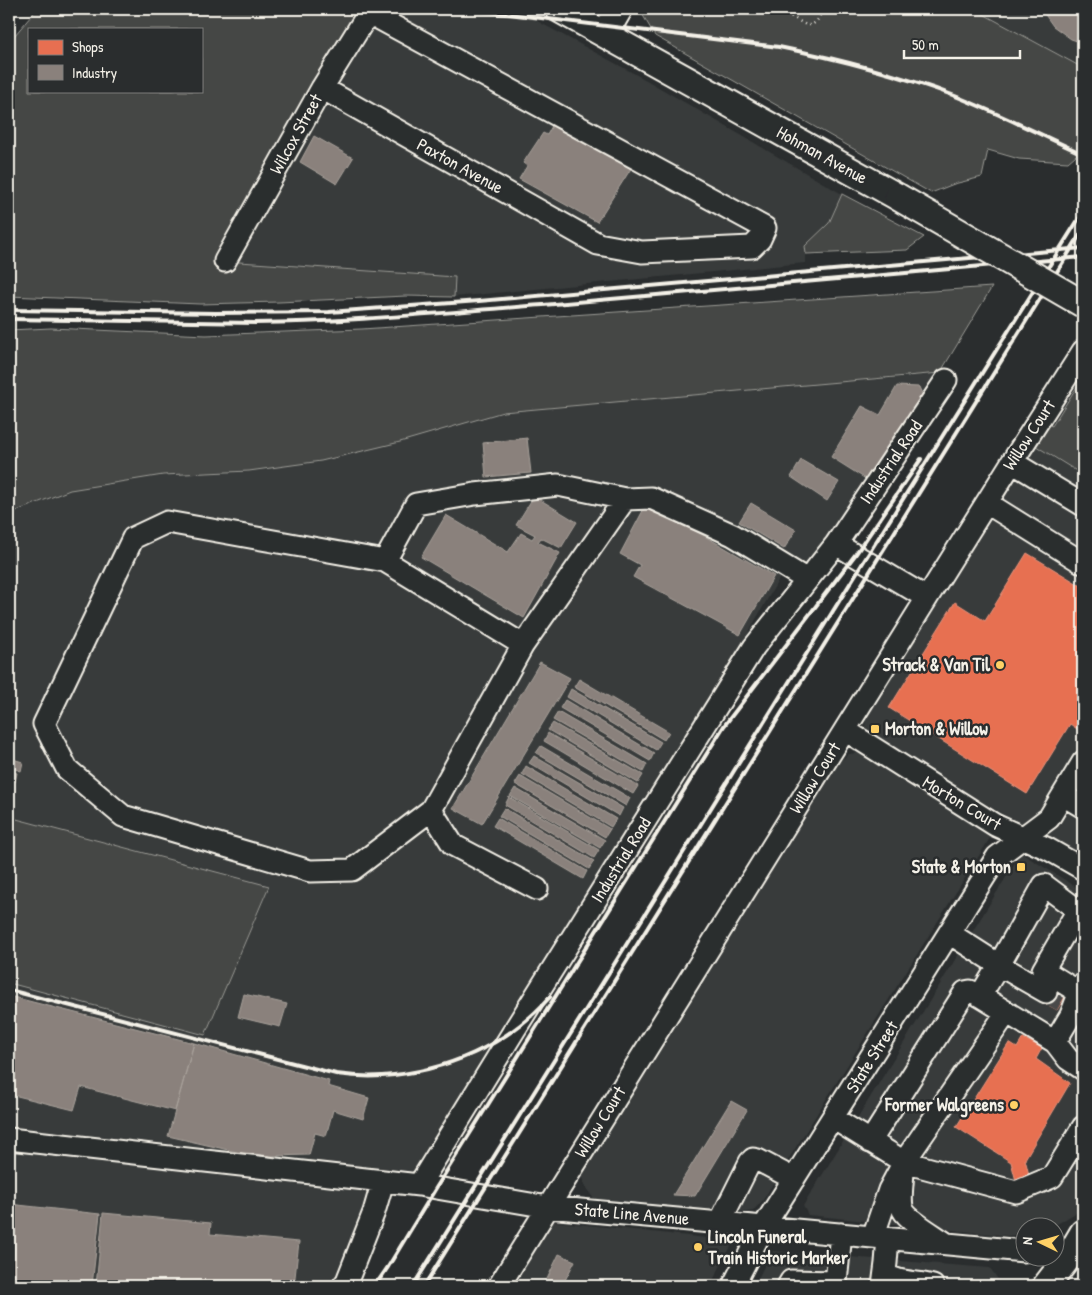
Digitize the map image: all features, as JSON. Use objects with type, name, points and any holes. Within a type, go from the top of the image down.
[{"type":"main road","points":[[605,34],[620,9]]},
{"type":"main road","name":"Hohman Avenue","points":[[570,11],[605,34],[898,197],[1083,304]]},
{"type":"main road","points":[[1046,1286],[1073,1249]]},
{"type":"street","name":"Wilcox Street","points":[[225,260],[322,88],[370,11]]},
{"type":"street","name":"Paxton Avenue","points":[[322,88],[598,244],[642,252],[752,247],[760,239],[765,228],[370,11]]},
{"type":"street","name":"Willow Court","points":[[498,1286],[986,503],[1083,351]]},
{"type":"street","name":"Industrial Road","points":[[419,1185],[754,647],[836,544],[946,380]]},
{"type":"street","points":[[1012,462],[1083,505]]},
{"type":"street","points":[[385,561],[416,504],[475,494],[558,485],[625,499],[652,498],[733,535],[807,580]]},
{"type":"street","points":[[524,646],[385,561],[166,522],[133,538],[44,724],[67,770],[123,816],[310,872],[352,870],[431,810],[524,646],[625,499]]},
{"type":"street","points":[[986,503],[1083,563]]},
{"type":"street","points":[[836,544],[927,598]]},
{"type":"street","name":"Morton Court","points":[[845,730],[995,825],[1048,849],[1083,869]]},
{"type":"street","name":"State Street","points":[[733,1286],[764,1226],[997,857],[1049,818],[1083,762]]},
{"type":"street","points":[[1063,795],[1083,807]]},
{"type":"street","points":[[431,810],[453,845],[537,889]]},
{"type":"street","points":[[980,996],[1044,885],[1081,912],[1043,970],[1069,996]]},
{"type":"street","points":[[949,934],[999,965],[1069,996]]},
{"type":"street","points":[[870,1142],[965,992],[970,991],[980,996],[1054,1042],[1068,1059],[1083,1069]]},
{"type":"street","points":[[1054,1042],[1069,996]]},
{"type":"street","points":[[932,1286],[884,1280],[880,1237],[889,1190],[904,1162],[1007,1012]]},
{"type":"street","points":[[833,1118],[904,1162],[1016,1192],[1052,1177],[1083,1128]]},
{"type":"street","name":"State Line Avenue","points":[[9,1139],[419,1185],[548,1206],[1014,1250]]},
{"type":"street","points":[[720,1222],[753,1159],[794,1179]]},
{"type":"street","points":[[904,1162],[903,1210],[908,1217],[946,1243]]},
{"type":"street","points":[[343,1286],[347,1281],[374,1212],[383,1181]]},
{"type":"street","points":[[788,1286],[791,1281],[836,1282],[844,1234]]},
{"type":"street","points":[[842,1286],[844,1234]]},
{"type":"path","points":[[778,9],[806,25],[813,25],[822,9]]},
{"type":"shaded area","points":[[37,9],[372,9],[225,261],[455,277],[454,297],[406,296],[200,304],[9,296],[9,42]]},
{"type":"shaded area","points":[[371,9],[515,9],[648,81],[842,194],[829,223],[805,246],[805,263],[454,297],[454,277],[225,261]]},
{"type":"shaded area","points":[[643,9],[974,9],[1083,68],[1083,149],[1068,162],[1019,159],[988,150],[982,177],[954,184],[931,193],[655,36],[641,12]]},
{"type":"shaded area","points":[[974,9],[1083,9],[1083,68]]},
{"type":"shaded area","points":[[842,194],[924,237],[907,250],[806,254],[805,246],[829,223]]},
{"type":"shaded area","points":[[992,287],[940,373],[503,412],[400,442],[321,461],[249,471],[163,475],[70,490],[9,514],[9,330],[51,328],[206,335],[362,329]]},
{"type":"shaded area","points":[[940,373],[810,566],[791,558],[739,649],[413,1185],[394,1184],[362,1275],[355,1286],[9,1286],[9,983],[205,1035],[269,887],[9,817],[9,514],[70,490],[163,475],[249,471],[400,442],[503,412]]},
{"type":"shaded area","points":[[1083,377],[1083,475],[1036,446],[1050,425],[1052,426]]},
{"type":"shaded area","points":[[1036,446],[1083,475],[1083,862],[867,733],[865,726],[866,718]]},
{"type":"shaded area","points":[[859,753],[992,835],[763,1200],[753,1211],[741,1213],[594,1199],[585,1187],[581,1174],[840,761],[849,754]]},
{"type":"shaded area","points":[[9,817],[269,886],[205,1035],[9,983]]},
{"type":"shaded area","points":[[1021,853],[1083,891],[1083,1205],[1079,1211],[1064,1220],[1064,1218],[1014,1218],[1014,1235],[1009,1236],[808,1215],[803,1206]]},
{"type":"shaded area","points":[[552,1221],[734,1241],[710,1286],[511,1286]]},
{"type":"shaded area","points":[[772,1251],[990,1268],[1003,1286],[754,1286]]},
{"type":"building: Shops","name":"Strack & Van Til","points":[[1027,553],[1083,587],[1083,733],[1070,724],[1027,794],[889,708],[955,602],[985,621]]},
{"type":"building: Shops","points":[[1051,982],[1068,992],[1057,1010],[1041,1001]]},
{"type":"building: Shops","name":"Former Walgreens","points":[[1023,1038],[1042,1048],[1036,1059],[1070,1083],[1025,1159],[1030,1179],[1016,1181],[1011,1162],[956,1127],[1009,1043],[1017,1048]]},
{"type":"building: Industry","points":[[1041,9],[1083,9],[1083,43],[1071,39],[1053,26]]},
{"type":"building: Industry","points":[[553,124],[632,167],[597,222],[519,179],[527,166],[523,163],[543,133],[547,135]]},
{"type":"building: Industry","points":[[314,136],[353,158],[337,184],[300,162]]},
{"type":"building: Industry","points":[[897,386],[919,387],[923,396],[869,481],[831,457],[862,406],[880,415]]},
{"type":"building: Industry","points":[[527,438],[531,473],[486,477],[483,443]]},
{"type":"building: Industry","points":[[801,460],[839,482],[827,501],[791,477]]},
{"type":"building: Industry","points":[[534,496],[577,522],[561,548],[541,538],[538,542],[560,553],[524,618],[421,557],[446,515],[508,552],[521,533],[532,539],[535,535],[516,525]]},
{"type":"building: Industry","points":[[647,503],[774,576],[740,635],[633,577],[640,565],[620,554]]},
{"type":"building: Industry","points":[[751,503],[796,530],[784,549],[739,522]]},
{"type":"building: Industry","points":[[540,662],[570,678],[482,824],[453,808]]},
{"type":"building: Industry","points":[[579,679],[669,732],[664,740],[574,687]]},
{"type":"building: Industry","points":[[571,689],[661,742],[656,750],[567,697]]},
{"type":"building: Industry","points":[[565,700],[654,753],[650,761],[560,708]]},
{"type":"building: Industry","points":[[558,712],[647,764],[643,772],[553,720]]},
{"type":"building: Industry","points":[[553,723],[643,775],[638,783],[548,730]]},
{"type":"building: Industry","points":[[548,733],[638,786],[633,794],[544,741]]},
{"type":"building: Industry","points":[[541,746],[630,798],[626,806],[536,753]]},
{"type":"building: Industry","points":[[534,756],[623,808],[619,816],[529,763]]},
{"type":"building: Industry","points":[[9,758],[23,762],[21,771],[9,767]]},
{"type":"building: Industry","points":[[526,766],[616,819],[611,827],[522,774]]},
{"type":"building: Industry","points":[[9,771],[17,773],[15,782],[9,780]]},
{"type":"building: Industry","points":[[520,776],[610,829],[605,837],[515,784]]},
{"type":"building: Industry","points":[[515,788],[605,840],[600,848],[510,796]]},
{"type":"building: Industry","points":[[509,797],[599,850],[594,858],[505,805]]},
{"type":"building: Industry","points":[[504,808],[594,861],[589,869],[499,816]]},
{"type":"building: Industry","points":[[498,818],[587,871],[583,879],[493,826]]},
{"type":"building: Industry","points":[[244,994],[287,1004],[280,1027],[238,1017]]},
{"type":"building: Industry","points":[[9,996],[194,1043],[175,1111],[81,1087],[74,1110],[9,1094]]},
{"type":"building: Industry","points":[[194,1043],[329,1081],[328,1086],[369,1098],[363,1119],[333,1110],[326,1136],[315,1133],[309,1155],[272,1156],[237,1152],[168,1136]]},
{"type":"building: Industry","points":[[731,1101],[747,1110],[695,1196],[673,1195]]},
{"type":"building: Industry","points":[[9,1204],[100,1214],[92,1286],[9,1286]]},
{"type":"building: Industry","points":[[103,1213],[211,1223],[210,1234],[299,1242],[294,1286],[96,1286]]},
{"type":"building: Industry","points":[[559,1254],[575,1261],[562,1286],[547,1279]]},
{"type":"tunnel","points":[[1046,992],[1062,1001]]},
{"type":"railway","points":[[467,9],[779,47],[824,57],[890,74],[955,96],[1083,154]]},
{"type":"railway","points":[[413,1286],[1083,212]]},
{"type":"railway","points":[[424,1286],[1083,230]]},
{"type":"railway","points":[[9,310],[216,313],[329,312],[479,301],[1083,248]]},
{"type":"railway","points":[[9,319],[255,323],[363,319],[1083,257]]},
{"type":"railway","points":[[375,1286],[724,726],[855,555],[921,459]]},
{"type":"railway","points":[[9,990],[336,1074],[353,1076],[382,1076],[406,1073],[452,1062],[474,1053],[515,1029],[550,997]]},
{"type":"place","name":"Strack & Van Til","points":[[1000,665]]},
{"type":"place","name":"Morton & Willow","points":[[875,729]]},
{"type":"place","name":"State & Morton","points":[[1021,867]]},
{"type":"place","name":"Former Walgreens","points":[[1014,1105]]},
{"type":"place","name":"Lincoln Funeral Train Historic Marker","points":[[698,1247]]}]
